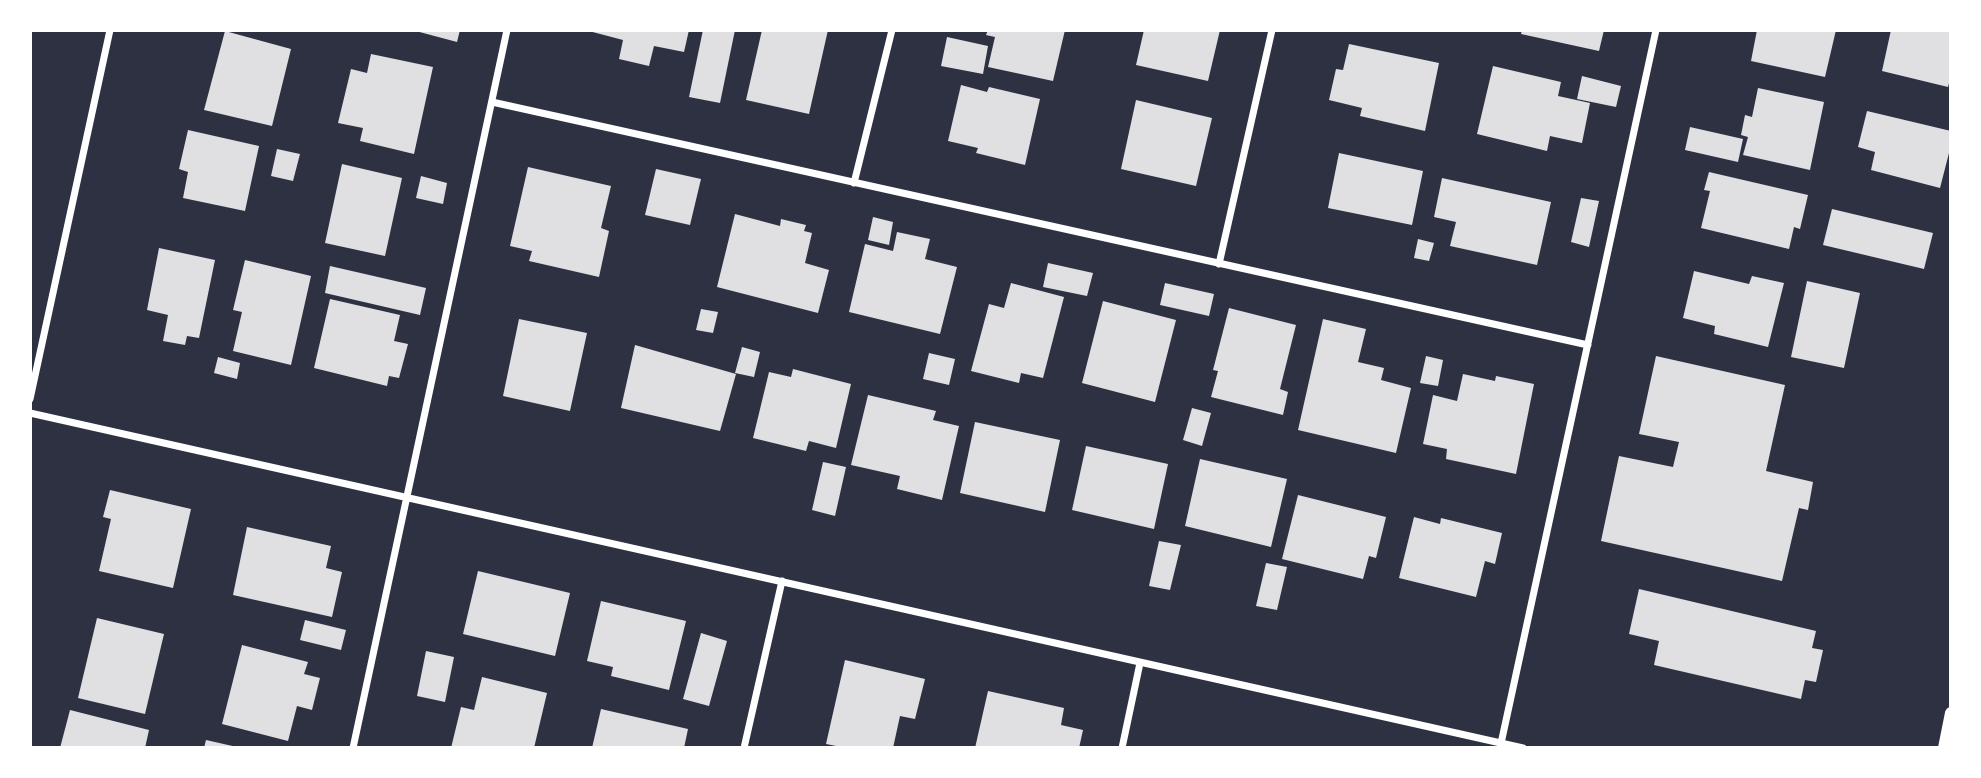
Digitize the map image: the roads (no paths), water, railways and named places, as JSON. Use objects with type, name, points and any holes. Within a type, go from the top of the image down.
[{"type":"street","points":[[30,399],[110,30]]},
{"type":"street","points":[[353,748],[507,30]]},
{"type":"street","points":[[854,183],[892,30]]},
{"type":"street","points":[[1219,264],[1272,30]]},
{"type":"street","points":[[1500,746],[1656,30]]},
{"type":"street","points":[[492,102],[1588,345]]},
{"type":"street","points":[[30,413],[1500,746],[1523,748]]},
{"type":"street","points":[[744,748],[782,582]]},
{"type":"street","points":[[1122,748],[1140,663]]},
{"type":"street","points":[[1944,748],[1951,713]]}]
